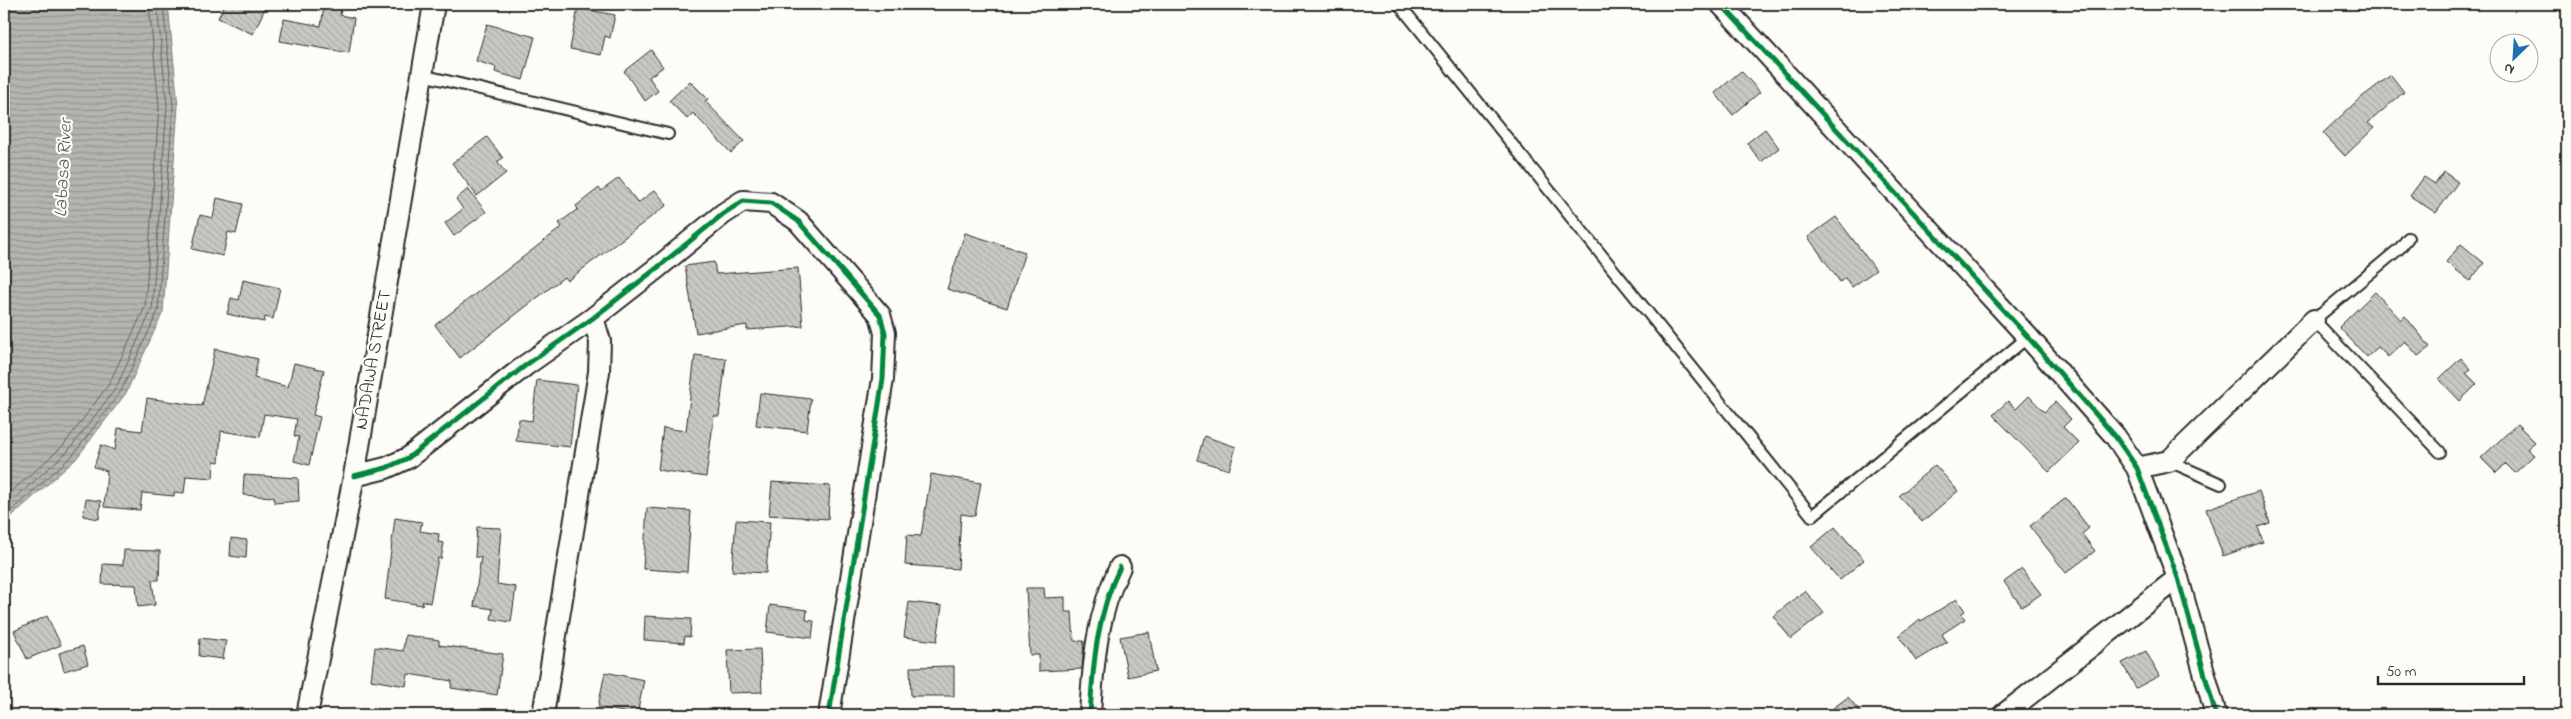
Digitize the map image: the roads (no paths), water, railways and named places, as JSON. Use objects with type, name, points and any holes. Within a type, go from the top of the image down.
[{"type":"street","name":"NADAWA STREET","points":[[307,715],[354,476],[434,4]]},
{"type":"street","points":[[1721,4],[2028,337],[2114,436],[2137,468],[2178,578],[2216,715]]},
{"type":"street","points":[[354,476],[386,468],[408,458],[526,365],[593,318],[723,214],[743,201],[771,203],[798,221],[880,315],[885,333],[883,378],[829,715]]},
{"type":"street","points":[[543,715],[599,372],[600,341],[593,318]]},
{"type":"street","points":[[2137,468],[2169,461],[2314,320]]},
{"type":"street","points":[[1090,715],[1096,638],[1109,589],[1120,567]]},
{"type":"street","points":[[2003,715],[2178,578]]},
{"type":"lane","points":[[1399,4],[1812,516],[2028,337]]},
{"type":"lane","points":[[422,75],[668,134]]},
{"type":"lane","points":[[2408,238],[2400,248],[2314,320],[2440,452]]},
{"type":"lane","points":[[2169,461],[2221,484]]},
{"type":"water","name":"Labasa River","points":[[4,4],[168,4],[178,106],[163,312],[126,393],[76,459],[4,523]]}]
